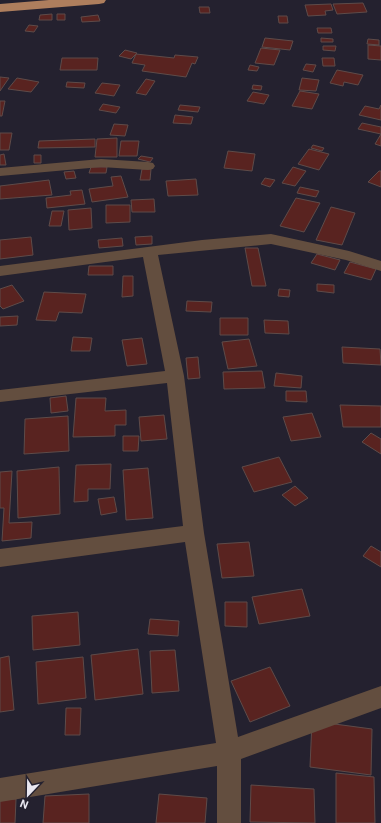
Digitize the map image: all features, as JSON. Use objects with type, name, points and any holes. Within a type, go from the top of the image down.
[{"type":"highway","points":[[0,1],[12,0]]},
{"type":"highway","points":[[0,8],[99,0]]},
{"type":"street","points":[[0,172],[101,163],[148,166]]},
{"type":"street","points":[[0,271],[150,253],[202,245],[271,239],[349,256],[381,266]]},
{"type":"street","points":[[150,253],[174,376],[194,533],[229,752],[229,823]]},
{"type":"street","points":[[0,396],[174,376]]},
{"type":"street","points":[[0,558],[194,533]]},
{"type":"street","points":[[0,790],[229,752],[381,698]]},
{"type":"building","points":[[363,3],[367,12],[337,14],[333,4]]},
{"type":"building","points":[[331,4],[333,10],[325,11],[326,15],[308,16],[305,5]]},
{"type":"building","points":[[199,7],[209,7],[210,13],[200,13]]},
{"type":"building","points":[[52,14],[52,20],[39,20],[40,15]]},
{"type":"building","points":[[57,14],[65,14],[65,20],[57,20]]},
{"type":"building","points":[[98,15],[100,21],[82,22],[81,17]]},
{"type":"building","points":[[278,16],[287,16],[288,23],[279,23]]},
{"type":"building","points":[[29,25],[38,26],[34,32],[25,31]]},
{"type":"building","points":[[317,28],[331,28],[332,33],[318,33]]},
{"type":"building","points":[[265,38],[293,41],[290,50],[262,47]]},
{"type":"building","points":[[321,38],[333,39],[333,42],[321,42]]},
{"type":"building","points":[[368,39],[379,40],[379,45],[367,44]]},
{"type":"building","points":[[368,45],[381,46],[381,60],[368,59]]},
{"type":"building","points":[[323,46],[336,46],[335,51],[323,50]]},
{"type":"building","points":[[261,48],[280,50],[274,65],[255,63]]},
{"type":"building","points":[[125,50],[137,53],[131,59],[119,56]]},
{"type":"building","points":[[136,54],[174,58],[175,55],[198,57],[195,64],[192,63],[186,77],[142,71],[145,65],[132,63]]},
{"type":"building","points":[[62,58],[98,58],[97,70],[60,70]]},
{"type":"building","points":[[322,58],[334,58],[335,66],[323,66]]},
{"type":"building","points":[[306,64],[316,65],[313,72],[303,70]]},
{"type":"building","points":[[250,65],[259,67],[257,71],[248,70]]},
{"type":"building","points":[[337,70],[363,75],[358,85],[344,82],[343,86],[330,83]]},
{"type":"building","points":[[0,77],[9,78],[0,91]]},
{"type":"building","points":[[17,78],[39,82],[31,92],[8,89]]},
{"type":"building","points":[[302,78],[319,80],[316,91],[299,90]]},
{"type":"building","points":[[146,79],[155,81],[146,95],[136,93]]},
{"type":"building","points":[[67,82],[85,83],[84,88],[66,87]]},
{"type":"building","points":[[102,83],[120,85],[114,96],[95,93]]},
{"type":"building","points":[[253,85],[262,86],[261,90],[252,89]]},
{"type":"building","points":[[300,91],[319,94],[312,109],[292,106]]},
{"type":"building","points":[[253,92],[269,95],[264,104],[247,101]]},
{"type":"building","points":[[0,101],[5,101],[2,116],[0,116]]},
{"type":"building","points":[[103,104],[120,107],[116,113],[99,110]]},
{"type":"building","points":[[180,105],[200,107],[198,112],[178,110]]},
{"type":"building","points":[[381,105],[381,120],[359,115],[365,106],[379,109]]},
{"type":"building","points":[[175,115],[193,117],[191,124],[173,123]]},
{"type":"building","points":[[362,123],[381,127],[381,134],[358,129]]},
{"type":"building","points":[[114,124],[128,125],[125,136],[110,135]]},
{"type":"building","points":[[0,133],[12,133],[9,150],[0,150]]},
{"type":"building","points":[[381,134],[381,146],[375,144]]},
{"type":"building","points":[[117,138],[117,157],[95,157],[97,139]]},
{"type":"building","points":[[95,139],[95,147],[38,148],[39,141]]},
{"type":"building","points":[[121,141],[139,141],[137,156],[119,156]]},
{"type":"building","points":[[313,145],[324,148],[322,151],[311,148]]},
{"type":"building","points":[[309,149],[329,154],[319,170],[298,164]]},
{"type":"building","points":[[228,151],[255,154],[252,171],[224,168]]},
{"type":"building","points":[[4,154],[6,165],[0,165],[0,155]]},
{"type":"building","points":[[34,155],[41,155],[41,163],[34,163]]},
{"type":"building","points":[[141,156],[153,158],[150,162],[138,159]]},
{"type":"building","points":[[91,167],[107,167],[106,173],[89,173]]},
{"type":"building","points":[[293,167],[306,171],[295,186],[282,183]]},
{"type":"building","points":[[142,169],[151,169],[150,180],[140,180]]},
{"type":"building","points":[[74,171],[76,178],[66,179],[64,172]]},
{"type":"building","points":[[379,171],[381,171],[381,187],[368,182]]},
{"type":"building","points":[[121,176],[128,197],[92,202],[89,189],[113,186],[111,177]]},
{"type":"building","points":[[265,178],[275,180],[270,187],[261,184]]},
{"type":"building","points":[[196,179],[198,195],[168,196],[166,181]]},
{"type":"building","points":[[49,180],[52,195],[0,199],[0,186]]},
{"type":"building","points":[[300,187],[319,191],[316,197],[297,193]]},
{"type":"building","points":[[82,190],[85,204],[47,208],[46,198],[71,195],[70,191]]},
{"type":"building","points":[[296,198],[320,203],[304,232],[280,226]]},
{"type":"building","points":[[154,199],[155,212],[132,212],[131,200]]},
{"type":"building","points":[[106,205],[130,205],[130,222],[106,223]]},
{"type":"building","points":[[331,207],[355,213],[342,245],[316,240]]},
{"type":"building","points":[[91,208],[92,228],[69,230],[68,210]]},
{"type":"building","points":[[52,211],[64,211],[61,226],[49,226]]},
{"type":"building","points":[[152,236],[152,244],[136,245],[135,237]]},
{"type":"building","points":[[31,237],[33,255],[0,259],[0,240]]},
{"type":"building","points":[[122,238],[123,246],[99,248],[98,240]]},
{"type":"building","points":[[245,248],[258,248],[266,286],[252,286]]},
{"type":"building","points":[[317,254],[340,260],[335,270],[311,263]]},
{"type":"building","points":[[350,262],[376,269],[371,280],[344,273]]},
{"type":"building","points":[[89,266],[113,266],[113,275],[88,275]]},
{"type":"building","points":[[123,276],[133,276],[133,296],[122,297]]},
{"type":"building","points":[[317,284],[334,285],[334,293],[317,291]]},
{"type":"building","points":[[12,285],[24,301],[3,309],[0,306],[0,289]]},
{"type":"building","points":[[279,289],[290,290],[289,297],[278,296]]},
{"type":"building","points":[[44,292],[86,294],[82,313],[59,312],[56,321],[36,320]]},
{"type":"building","points":[[187,301],[212,302],[211,312],[186,311]]},
{"type":"building","points":[[18,316],[17,325],[0,326],[0,317]]},
{"type":"building","points":[[220,318],[248,318],[248,335],[220,335]]},
{"type":"building","points":[[264,320],[288,321],[289,334],[265,333]]},
{"type":"building","points":[[73,337],[92,338],[90,351],[71,351]]},
{"type":"building","points":[[142,338],[147,364],[127,366],[122,340]]},
{"type":"building","points":[[249,339],[257,366],[228,369],[222,342]]},
{"type":"building","points":[[342,347],[380,349],[381,365],[343,363]]},
{"type":"building","points":[[198,357],[200,378],[188,379],[186,358]]},
{"type":"building","points":[[262,371],[265,388],[224,389],[223,372]]},
{"type":"building","points":[[276,373],[302,376],[301,388],[274,386]]},
{"type":"building","points":[[286,391],[306,391],[307,402],[286,401]]},
{"type":"building","points":[[66,396],[68,411],[51,413],[50,398]]},
{"type":"building","points":[[76,398],[106,398],[105,411],[126,410],[126,425],[115,425],[115,436],[73,437]]},
{"type":"building","points":[[340,405],[381,406],[381,427],[343,427]]},
{"type":"building","points":[[312,413],[321,437],[291,441],[283,417]]},
{"type":"building","points":[[164,415],[167,439],[141,441],[139,417]]},
{"type":"building","points":[[68,416],[69,451],[24,454],[25,419]]},
{"type":"building","points":[[371,433],[381,439],[381,454],[362,442]]},
{"type":"building","points":[[123,436],[139,436],[138,451],[123,451]]},
{"type":"building","points":[[279,457],[292,482],[254,492],[242,467]]},
{"type":"building","points":[[111,464],[110,489],[88,489],[88,501],[74,502],[76,465]]},
{"type":"building","points":[[59,467],[60,514],[18,518],[17,471]]},
{"type":"building","points":[[148,468],[153,518],[126,520],[123,470]]},
{"type":"building","points":[[12,471],[9,523],[32,522],[31,538],[2,541],[4,508],[0,508],[0,472]]},
{"type":"building","points":[[295,486],[308,498],[295,506],[282,495]]},
{"type":"building","points":[[114,497],[117,512],[101,515],[98,499]]},
{"type":"building","points":[[249,542],[254,576],[222,578],[217,544]]},
{"type":"building","points":[[371,546],[381,552],[381,567],[363,556]]},
{"type":"building","points":[[302,589],[310,616],[259,624],[252,597]]},
{"type":"building","points":[[225,602],[247,602],[247,627],[225,626]]},
{"type":"building","points":[[78,612],[80,645],[33,650],[32,616]]},
{"type":"building","points":[[150,619],[179,621],[178,636],[148,634]]},
{"type":"building","points":[[138,649],[143,694],[95,700],[91,655]]},
{"type":"building","points":[[175,650],[179,691],[152,693],[150,651]]},
{"type":"building","points":[[9,656],[14,710],[0,712],[0,658]]},
{"type":"building","points":[[83,657],[86,698],[38,704],[36,662]]},
{"type":"building","points":[[270,667],[290,706],[250,722],[231,681]]},
{"type":"building","points":[[66,708],[81,708],[80,735],[65,735]]},
{"type":"building","points":[[312,721],[372,729],[371,775],[310,767]]},
{"type":"building","points":[[336,773],[374,777],[375,823],[336,823]]},
{"type":"building","points":[[251,785],[314,789],[315,823],[250,822]]},
{"type":"building","points":[[89,794],[89,823],[43,823],[45,796]]},
{"type":"building","points":[[159,794],[207,798],[205,823],[156,823]]},
{"type":"building","points":[[16,799],[15,823],[0,823],[0,800]]}]
